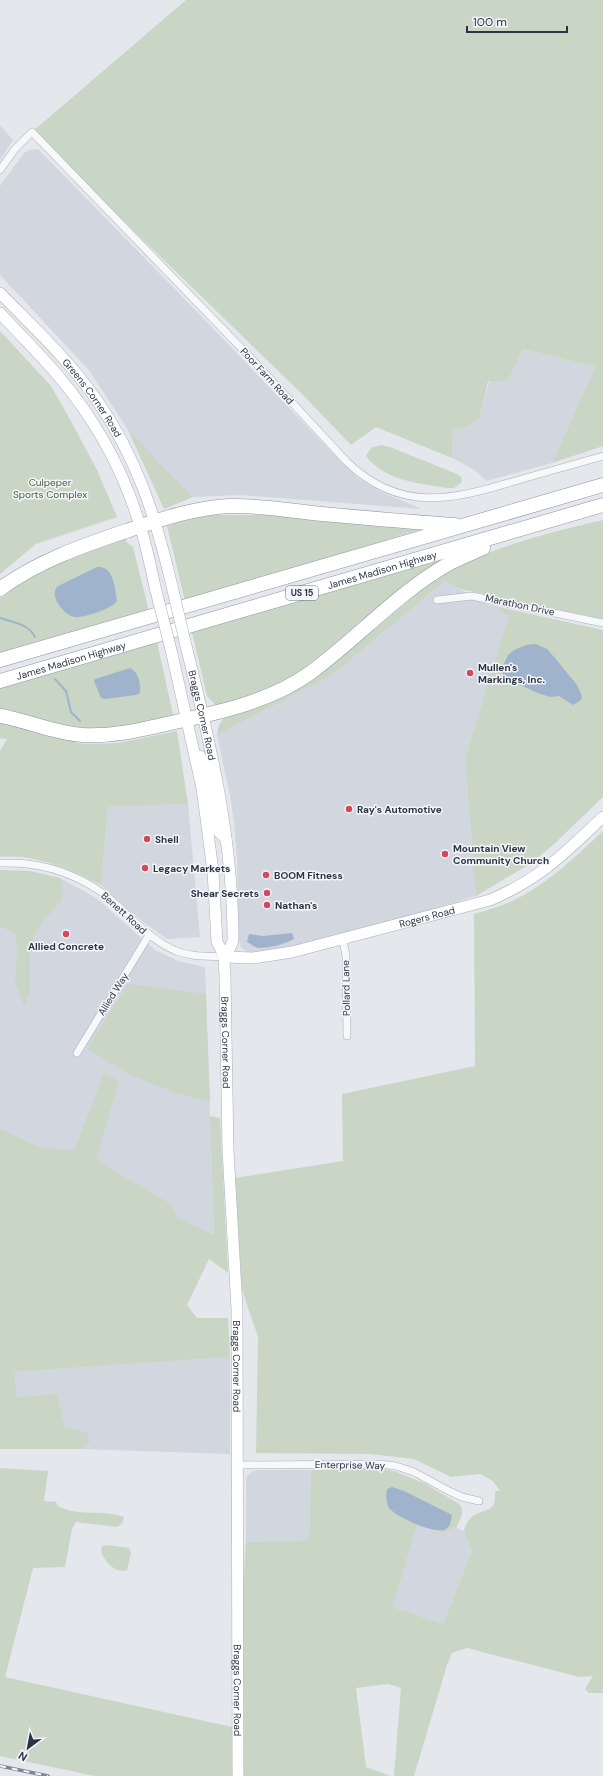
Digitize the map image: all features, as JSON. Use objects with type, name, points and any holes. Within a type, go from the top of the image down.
[{"type":"highway","name":"James Madison Highway","points":[[0,660],[603,486]]},
{"type":"highway","name":"James Madison Highway","points":[[0,681],[603,505]]},
{"type":"highway","points":[[0,589],[21,574],[73,549],[140,526],[205,509],[229,506],[259,507],[463,526]]},
{"type":"highway","points":[[0,716],[64,732],[96,735],[126,733],[187,720],[257,700],[309,673],[409,591],[441,569],[466,556],[541,523]]},
{"type":"main road","name":"Greens Corner Road","points":[[0,293],[65,362],[95,398],[110,420],[133,463],[156,522]]},
{"type":"main road","name":"Greens Corner Road","points":[[0,313],[60,378],[89,417],[123,480],[140,526]]},
{"type":"main road","name":"Braggs Corner Road","points":[[156,522],[215,767],[226,840],[231,887],[233,942],[225,957]]},
{"type":"main road","name":"Braggs Corner Road","points":[[140,526],[172,654],[202,788],[211,850],[217,942],[225,957],[228,1150],[237,1295],[238,1776]]},
{"type":"main road","points":[[192,741],[208,774],[218,831],[226,840]]},
{"type":"main road","name":"Rogers Road","points":[[225,957],[253,958],[270,956],[343,940],[473,906],[507,893],[538,876],[603,817]]},
{"type":"street","name":"Poor Farm Road","points":[[0,170],[15,149],[32,132],[248,355],[331,445],[355,469],[382,486],[396,492],[415,497],[434,499],[455,497],[486,490],[603,456]]},
{"type":"street","name":"Marathon Drive","points":[[437,600],[472,596],[603,624]]},
{"type":"street","name":"Benett Road","points":[[0,863],[34,865],[60,871],[87,884],[117,904],[149,935],[173,950],[183,954],[225,957]]},
{"type":"street","name":"Allied Way","points":[[77,1053],[149,935]]},
{"type":"street","name":"Pollard Lane","points":[[343,940],[346,956],[347,1036]]},
{"type":"street","name":"Enterprise Way","points":[[238,1465],[379,1464],[396,1466],[414,1472],[449,1492],[479,1501]]},
{"type":"shaded area","points":[[0,125],[13,140],[0,160]]},
{"type":"shaded area","points":[[38,149],[359,479],[381,492],[422,509],[241,495],[193,497],[128,430],[89,370],[0,275],[0,186],[24,153],[30,150]]},
{"type":"shaded area","points":[[523,349],[595,367],[552,463],[486,481],[475,470],[452,458],[453,431],[468,427],[480,417],[489,381],[508,381]]},
{"type":"shaded area","points":[[445,581],[510,616],[465,759],[476,896],[413,915],[275,951],[247,952],[241,947],[239,940],[237,858],[234,823],[230,795],[217,735],[331,676]]},
{"type":"shaded area","points":[[188,804],[200,937],[167,939],[143,922],[101,885],[108,807]]},
{"type":"shaded area","name":"Allied Concrete","points":[[29,871],[60,878],[96,898],[155,950],[178,961],[205,967],[214,1235],[0,1136],[0,929]]},
{"type":"shaded area","points":[[230,1357],[230,1454],[83,1449],[90,1442],[65,1427],[57,1394],[17,1397],[15,1372]]},
{"type":"shaded area","points":[[255,1470],[311,1470],[309,1540],[246,1542],[246,1478]]},
{"type":"shaded area","points":[[417,1525],[445,1533],[454,1527],[464,1531],[472,1551],[443,1624],[393,1607]]},
{"type":"green space","points":[[186,0],[603,0],[603,446],[552,463],[595,367],[523,349],[508,381],[488,381],[480,417],[468,427],[453,431],[452,458],[376,427],[351,445],[302,394],[32,132]]},
{"type":"green space","name":"Culpeper Sports Complex","points":[[0,331],[51,386],[97,470],[117,517],[36,544],[0,574]]},
{"type":"green space","points":[[128,430],[193,497],[164,509]]},
{"type":"green space","points":[[381,445],[390,447],[457,474],[461,477],[462,482],[454,488],[447,488],[403,480],[392,476],[383,471],[366,456],[371,448]]},
{"type":"green space","points":[[213,515],[269,515],[422,529],[185,601],[167,526],[191,518]]},
{"type":"green space","points":[[603,520],[603,619],[460,589],[445,581],[331,676],[217,735],[219,725],[224,718],[248,711],[293,690],[321,674],[433,580],[473,559],[515,543]]},
{"type":"green space","points":[[127,537],[126,542],[133,547],[149,611],[0,655],[0,598],[33,576],[60,561],[83,551]]},
{"type":"green space","points":[[454,556],[301,673],[258,695],[215,708],[214,703],[207,696],[192,632]]},
{"type":"green space","points":[[490,605],[603,630],[603,797],[554,844],[530,864],[476,896],[465,759],[509,616]]},
{"type":"green space","points":[[157,642],[174,719],[132,728],[82,730],[0,712],[0,688]]},
{"type":"green space","points":[[0,724],[84,744],[118,743],[177,731],[188,804],[108,807],[101,885],[77,873],[39,860],[0,857],[0,751],[7,739],[0,738]]},
{"type":"green space","points":[[603,831],[603,1693],[589,1693],[585,1689],[593,1676],[579,1677],[467,1648],[452,1653],[447,1665],[414,1776],[394,1776],[401,1688],[388,1684],[356,1688],[366,1767],[391,1776],[243,1776],[241,1624],[246,1542],[309,1540],[311,1470],[382,1469],[394,1471],[426,1484],[459,1504],[462,1510],[462,1516],[456,1528],[454,1527],[445,1533],[417,1525],[393,1607],[443,1624],[472,1551],[464,1531],[466,1526],[474,1515],[487,1510],[493,1505],[495,1491],[500,1491],[493,1481],[480,1474],[451,1477],[414,1459],[370,1454],[256,1453],[258,1337],[242,1290],[235,1178],[343,1161],[342,1094],[475,1066],[474,914],[509,902],[539,886],[561,869]]},
{"type":"green space","points":[[0,870],[29,871],[60,878],[63,896],[60,902],[43,921],[33,939],[30,953],[30,992],[24,1006],[15,980],[17,956],[16,933],[1,927],[0,929]]},
{"type":"green space","points":[[128,984],[206,994],[210,1102],[177,1093],[135,1077],[89,1050],[89,1046]]},
{"type":"green space","points":[[104,1073],[119,1081],[97,1157],[99,1162],[171,1204],[176,1217],[214,1235],[210,1116],[220,1118],[228,1273],[209,1259],[187,1305],[197,1318],[228,1318],[230,1357],[15,1372],[17,1397],[57,1394],[65,1427],[87,1433],[90,1442],[83,1449],[0,1449],[0,1129],[40,1147],[74,1151]]},
{"type":"green space","points":[[0,1468],[48,1471],[44,1501],[56,1502],[58,1506],[74,1511],[108,1513],[124,1517],[122,1523],[117,1527],[76,1522],[72,1529],[65,1567],[33,1568],[5,1677],[232,1727],[233,1776],[95,1776],[0,1756]]},
{"type":"green space","points":[[107,1545],[129,1548],[131,1553],[127,1570],[122,1571],[114,1569],[105,1560],[101,1552],[102,1546]]},
{"type":"water","points":[[97,567],[103,567],[107,570],[113,579],[117,601],[115,604],[90,615],[78,617],[74,617],[65,612],[58,604],[55,590],[58,586]]},
{"type":"water","points":[[536,644],[547,649],[577,685],[582,696],[581,700],[573,705],[559,696],[551,697],[540,694],[509,680],[503,675],[502,668],[508,655],[514,650],[526,645]]},
{"type":"water","points":[[130,668],[136,672],[140,683],[140,693],[136,695],[105,699],[101,698],[94,681],[95,679]]},
{"type":"water","points":[[292,933],[294,939],[287,943],[263,948],[254,947],[247,942],[249,934],[263,936]]},
{"type":"water","points":[[392,1487],[404,1491],[452,1515],[449,1526],[446,1529],[433,1530],[407,1520],[393,1512],[387,1504],[386,1498],[387,1489]]},
{"type":"waterway","points":[[0,618],[25,626],[35,637]]},
{"type":"waterway","points":[[55,679],[66,691],[71,712],[80,721]]},
{"type":"railway","points":[[0,1766],[48,1776]]},
{"type":"place","name":"Mullen's Markings, Inc.","points":[[470,673]]},
{"type":"place","name":"Ray's Automotive","points":[[349,809]]},
{"type":"place","name":"Shell","points":[[147,839]]},
{"type":"place","name":"Mountain View Community Church","points":[[445,854]]},
{"type":"place","name":"Legacy Markets","points":[[145,868]]},
{"type":"place","name":"BOOM Fitness","points":[[266,875]]},
{"type":"place","name":"Shear Secrets","points":[[267,893]]},
{"type":"place","name":"Nathan's","points":[[267,905]]},
{"type":"place","name":"Allied Concrete","points":[[66,934]]}]
